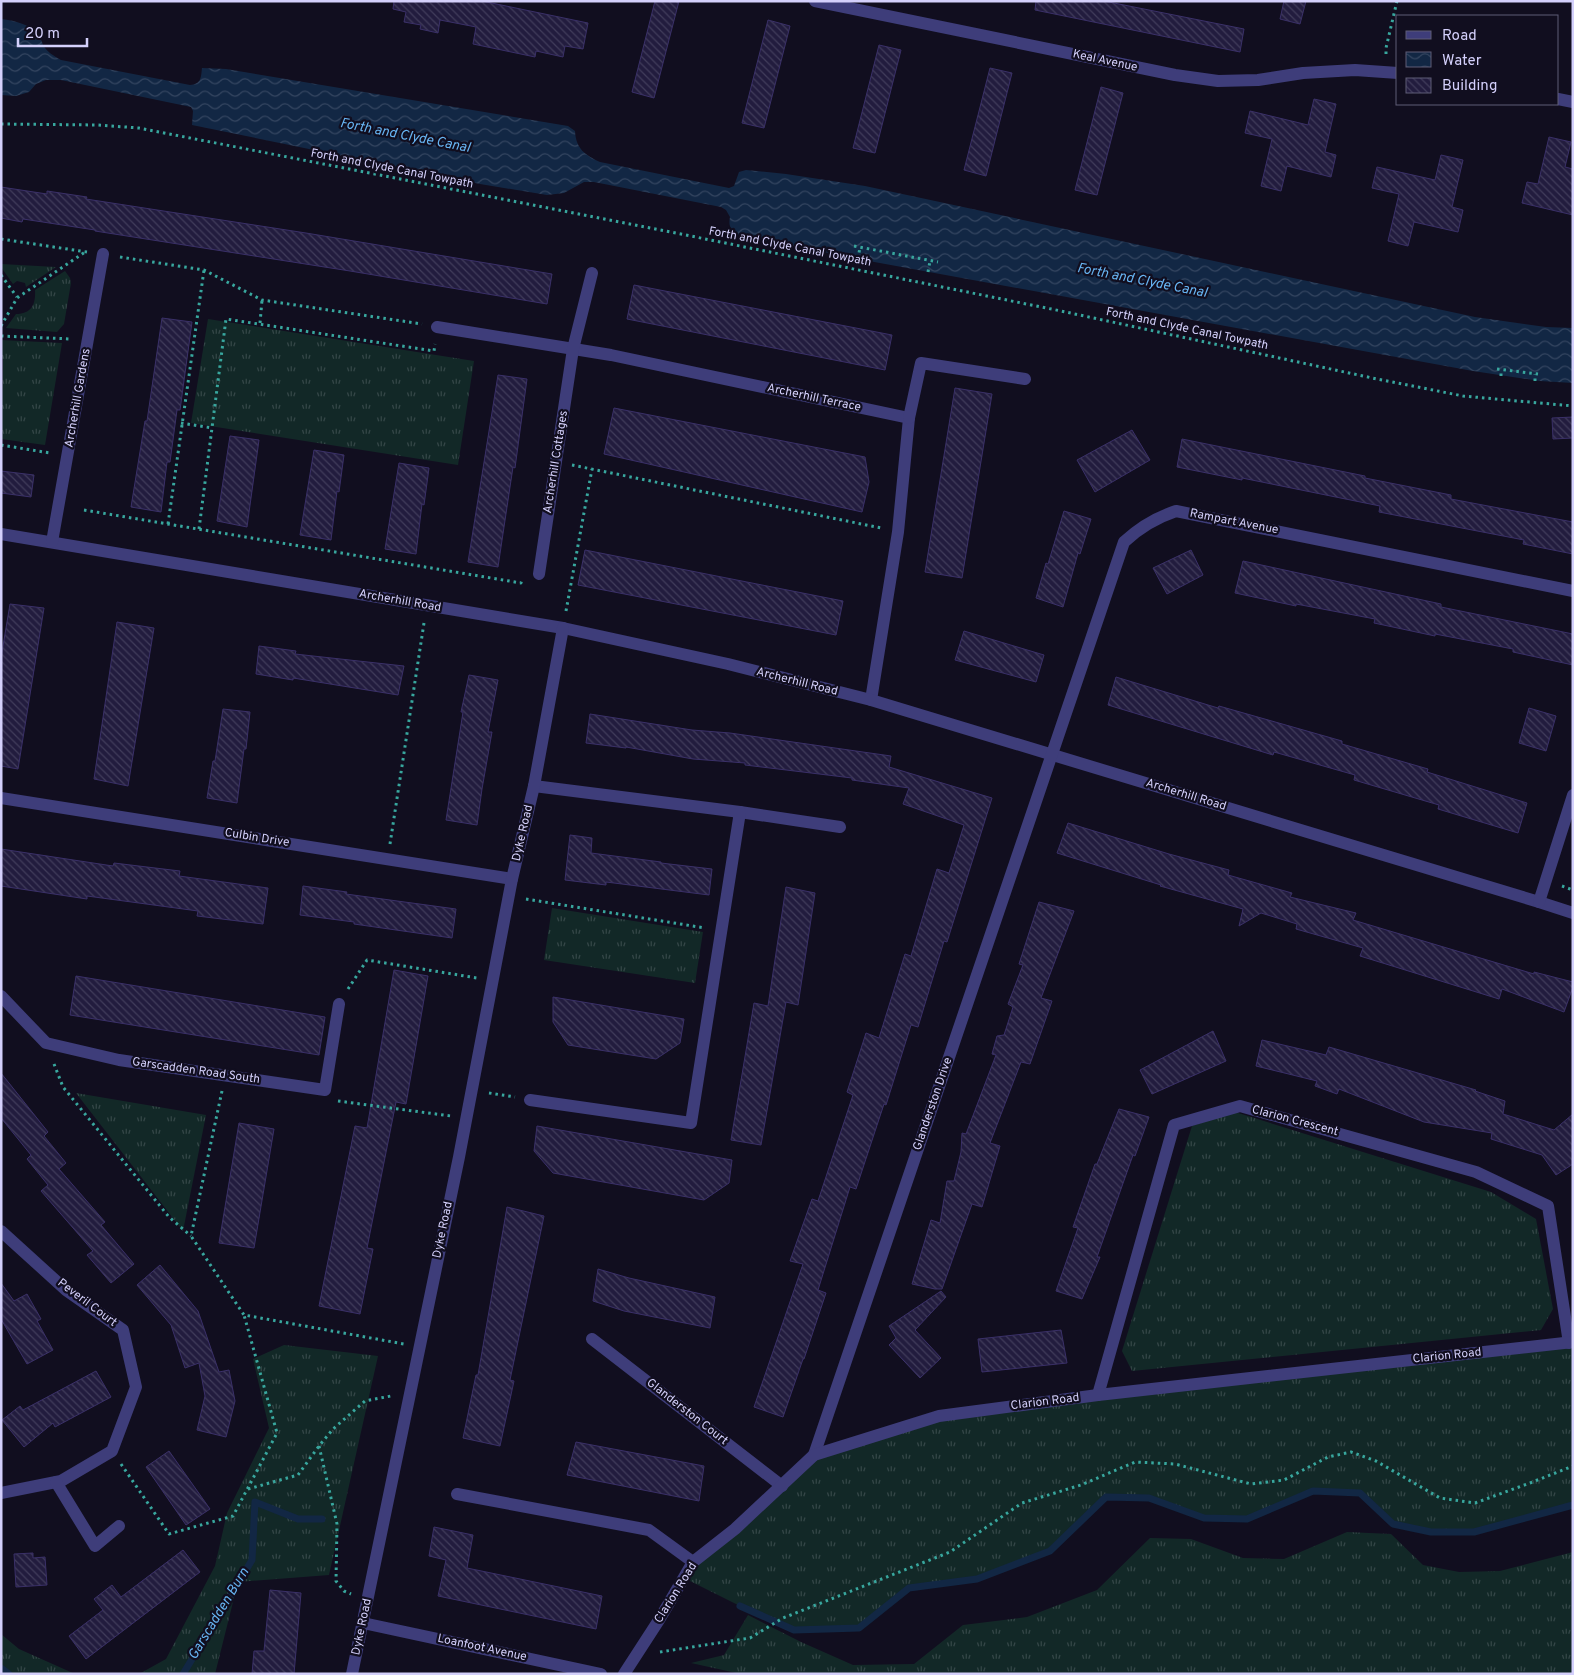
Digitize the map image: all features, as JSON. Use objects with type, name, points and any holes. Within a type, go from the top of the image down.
[{"type":"street","name":"Keal Avenue","points":[[815,1],[1175,75],[1218,81],[1250,80],[1303,73],[1355,70],[1392,73]]},
{"type":"street","points":[[1559,99],[1573,102]]},
{"type":"street","name":"Archerhill Gardens","points":[[52,542],[103,254]]},
{"type":"street","name":"Archerhill Cottages","points":[[539,574],[573,349],[592,273]]},
{"type":"street","name":"Archerhill Terrace","points":[[437,327],[611,355],[910,418]]},
{"type":"street","points":[[871,700],[898,532],[910,418],[922,363],[1025,379]]},
{"type":"street","name":"Rampart Avenue","points":[[1051,754],[1124,542],[1141,527],[1176,511],[1573,592]]},
{"type":"street","name":"Archerhill Road","points":[[1,534],[563,628],[728,664],[871,700],[1539,902],[1573,914]]},
{"type":"street","name":"Dyke Road","points":[[352,1674],[472,1090],[512,879],[534,786],[563,628]]},
{"type":"street","name":"Glanderston Drive","points":[[814,1455],[1051,754]]},
{"type":"street","points":[[534,786],[740,812],[840,827]]},
{"type":"street","points":[[1539,902],[1573,795]]},
{"type":"street","name":"Culbin Drive","points":[[1,798],[512,879]]},
{"type":"street","points":[[530,1100],[691,1123],[740,812]]},
{"type":"street","points":[[1,996],[46,1043]]},
{"type":"street","points":[[325,1090],[339,1004]]},
{"type":"street","name":"Garscadden Road South","points":[[46,1043],[119,1060],[325,1090]]},
{"type":"street","name":"Clarion Crescent","points":[[1098,1395],[1174,1124],[1240,1106],[1476,1172],[1548,1206],[1571,1342]]},
{"type":"street","name":"Peveril Court","points":[[1,1231],[66,1290],[123,1330],[136,1387],[112,1451]]},
{"type":"street","name":"Glanderston Court","points":[[592,1339],[782,1486]]},
{"type":"street","name":"Clarion Road","points":[[624,1674],[693,1562],[734,1529],[814,1455],[939,1416],[1098,1395],[1571,1342]]},
{"type":"street","points":[[1,1493],[56,1482],[112,1451]]},
{"type":"street","points":[[56,1482],[95,1546],[119,1526]]},
{"type":"street","points":[[457,1494],[649,1530],[693,1562]]},
{"type":"street","name":"Loanfoot Avenue","points":[[364,1623],[601,1674]]},
{"type":"path","points":[[1392,73],[1386,48],[1397,1]]},
{"type":"path","name":"Forth and Clyde Canal Towpath","points":[[1,124],[98,125],[139,128],[1052,309],[1463,396],[1573,406]]},
{"type":"path","points":[[1,238],[204,270],[262,300],[437,327],[434,352],[226,319],[199,529]]},
{"type":"path","points":[[854,246],[938,262]]},
{"type":"path","points":[[858,259],[860,247]]},
{"type":"path","points":[[1,326],[17,298],[85,251]]},
{"type":"path","points":[[928,272],[930,261]]},
{"type":"path","points":[[168,524],[204,270]]},
{"type":"path","points":[[1,275],[17,298]]},
{"type":"path","points":[[260,323],[262,300]]},
{"type":"path","points":[[1,336],[88,340]]},
{"type":"path","points":[[1501,376],[1499,370],[1537,374],[1535,380]]},
{"type":"path","points":[[182,423],[212,428]]},
{"type":"path","points":[[1,445],[68,456]]},
{"type":"path","points":[[556,462],[898,532]]},
{"type":"path","points":[[563,628],[592,469]]},
{"type":"path","points":[[84,510],[521,583],[523,572],[539,574]]},
{"type":"path","points":[[388,859],[427,606]]},
{"type":"path","points":[[509,896],[721,931]]},
{"type":"path","points":[[339,1004],[367,960],[493,981]]},
{"type":"path","points":[[46,1043],[64,1087],[169,1217],[191,1236],[244,1315],[277,1433],[233,1516],[169,1534],[112,1451]]},
{"type":"path","points":[[191,1236],[226,1076]]},
{"type":"path","points":[[325,1090],[330,1100],[466,1118]]},
{"type":"path","points":[[472,1090],[530,1100]]},
{"type":"path","points":[[244,1315],[419,1346]]},
{"type":"path","points":[[248,1489],[298,1475],[333,1429],[365,1401],[410,1392]]},
{"type":"path","points":[[319,1446],[337,1524],[336,1581],[344,1591],[368,1601]]},
{"type":"path","points":[[635,1656],[750,1638],[783,1618],[950,1552],[1022,1504],[1081,1485],[1135,1462],[1175,1464],[1251,1484],[1284,1480],[1328,1457],[1351,1452],[1376,1462],[1440,1498],[1474,1503],[1573,1466]]},
{"type":"green space","points":[[1,264],[56,267],[26,287],[25,283],[17,281],[13,284],[1,267]]},
{"type":"green space","points":[[65,271],[71,283],[64,324],[57,332],[6,328],[16,314],[21,314],[32,308],[35,300],[35,290]]},
{"type":"green space","points":[[208,319],[474,361],[458,465],[191,423]]},
{"type":"green space","points":[[1,340],[62,343],[45,445],[1,439],[3,359],[1,359]]},
{"type":"green space","points":[[552,908],[703,932],[695,983],[544,960]]},
{"type":"green space","points":[[76,1093],[206,1115],[183,1231]]},
{"type":"green space","points":[[1235,1112],[1491,1192],[1536,1219],[1553,1309],[1541,1330],[1132,1371],[1122,1351],[1192,1126]]},
{"type":"green space","points":[[1573,1342],[1573,1505],[1474,1532],[1431,1532],[1393,1524],[1360,1493],[1313,1491],[1247,1519],[1204,1518],[1149,1498],[1106,1497],[1050,1551],[977,1579],[909,1588],[859,1628],[794,1630],[684,1578],[814,1455],[939,1416]]},
{"type":"green space","points":[[284,1345],[378,1356],[329,1575],[238,1582],[215,1674],[139,1674],[166,1659],[215,1566],[227,1513],[269,1428],[253,1359]]},
{"type":"green space","points":[[1347,1532],[1391,1534],[1423,1565],[1459,1572],[1500,1571],[1573,1552],[1573,1674],[741,1674],[691,1663],[724,1655],[748,1615],[801,1642],[853,1665],[914,1664],[963,1625],[1027,1617],[1097,1590],[1150,1538],[1191,1539],[1243,1558],[1284,1559]]},
{"type":"green space","points":[[1,1634],[19,1649],[75,1674],[1,1674]]},
{"type":"water","name":"Forth and Clyde Canal","points":[[1,19],[28,26],[40,37],[47,50],[61,60],[190,85],[200,80],[202,68],[226,69],[568,126],[575,131],[577,142],[582,151],[600,162],[729,188],[734,186],[739,172],[746,170],[865,186],[1475,317],[1546,327],[1573,328],[1573,383],[1540,381],[1473,371],[858,259],[739,235],[731,227],[729,223],[730,217],[726,210],[721,207],[594,182],[584,182],[564,193],[547,195],[480,184],[192,125],[193,111],[191,107],[61,80],[46,80],[36,84],[29,92],[16,96],[1,95]]},
{"type":"building","points":[[394,1],[482,1],[588,23],[583,49],[565,46],[563,57],[536,51],[535,57],[473,44],[476,27],[440,20],[438,33],[420,29],[421,25],[404,22],[406,12],[393,9]]},
{"type":"building","points":[[655,1],[679,1],[654,98],[632,92]]},
{"type":"building","points":[[1036,1],[1104,1],[1244,29],[1240,52],[1035,10]]},
{"type":"building","points":[[1284,1],[1306,1],[1300,24],[1280,19]]},
{"type":"building","points":[[768,20],[790,26],[764,128],[742,123]]},
{"type":"building","points":[[879,45],[901,50],[875,153],[853,148]]},
{"type":"building","points":[[990,68],[1012,73],[986,176],[964,170]]},
{"type":"building","points":[[1101,87],[1123,93],[1097,195],[1075,190]]},
{"type":"building","points":[[1314,99],[1336,104],[1325,152],[1336,155],[1331,177],[1287,166],[1281,191],[1261,186],[1272,139],[1245,133],[1250,111],[1308,125]]},
{"type":"building","points":[[1549,137],[1571,142],[1565,167],[1573,169],[1573,215],[1522,203],[1527,182],[1538,184]]},
{"type":"building","points":[[1441,155],[1463,160],[1452,207],[1463,210],[1458,232],[1414,222],[1408,246],[1388,241],[1399,194],[1372,188],[1377,167],[1435,180]]},
{"type":"building","points":[[1,187],[47,194],[47,191],[87,197],[86,199],[552,274],[547,304],[95,230],[23,219],[22,222],[1,218]]},
{"type":"building","points":[[634,285],[892,335],[885,370],[627,319]]},
{"type":"building","points":[[162,318],[192,322],[180,410],[177,410],[170,462],[167,462],[161,512],[131,507],[145,421],[147,421]]},
{"type":"building","points":[[498,375],[527,379],[515,468],[513,467],[498,567],[468,562]]},
{"type":"building","points":[[955,388],[992,394],[962,578],[925,572]]},
{"type":"building","points":[[614,408],[865,457],[869,482],[862,512],[604,454]]},
{"type":"building","points":[[1573,417],[1573,438],[1553,439],[1552,418]]},
{"type":"building","points":[[1132,430],[1150,460],[1095,492],[1077,460]]},
{"type":"building","points":[[230,436],[259,440],[247,527],[217,521]]},
{"type":"building","points":[[1182,439],[1451,495],[1451,499],[1573,522],[1573,554],[1523,544],[1524,540],[1379,512],[1380,506],[1177,467]]},
{"type":"building","points":[[314,450],[344,455],[331,540],[300,535]]},
{"type":"building","points":[[399,463],[429,468],[424,505],[422,504],[416,554],[385,549]]},
{"type":"building","points":[[1,471],[34,475],[31,497],[1,493]]},
{"type":"building","points":[[1064,511],[1091,519],[1080,554],[1078,553],[1063,607],[1036,598]]},
{"type":"building","points":[[585,550],[843,601],[836,635],[578,585]]},
{"type":"building","points":[[1191,550],[1203,575],[1167,594],[1153,568]]},
{"type":"building","points":[[1243,561],[1441,604],[1441,607],[1573,634],[1573,665],[1513,652],[1513,649],[1435,634],[1435,636],[1374,623],[1375,619],[1296,604],[1296,606],[1235,593]]},
{"type":"building","points":[[10,604],[44,608],[18,769],[1,766],[1,658]]},
{"type":"building","points":[[117,622],[154,628],[128,786],[94,779]]},
{"type":"building","points":[[964,631],[1044,655],[1036,682],[955,660]]},
{"type":"building","points":[[259,646],[296,651],[295,654],[404,666],[398,695],[256,674]]},
{"type":"building","points":[[469,675],[498,680],[488,732],[492,732],[477,825],[446,820],[463,712],[461,712]]},
{"type":"building","points":[[1116,677],[1218,708],[1219,706],[1342,741],[1342,744],[1428,769],[1427,772],[1527,803],[1518,833],[1438,809],[1439,805],[1354,780],[1355,775],[1274,752],[1273,755],[1108,705]]},
{"type":"building","points":[[1529,708],[1556,716],[1546,751],[1519,743]]},
{"type":"building","points":[[223,709],[250,712],[237,803],[207,798]]},
{"type":"building","points":[[590,714],[692,730],[730,733],[891,756],[889,767],[992,798],[947,942],[944,941],[918,1027],[911,1025],[886,1105],[884,1104],[856,1189],[850,1187],[818,1290],[826,1293],[783,1417],[754,1407],[803,1264],[790,1261],[812,1199],[818,1201],[853,1095],[847,1092],[866,1033],[879,1038],[905,954],[911,956],[937,869],[949,873],[964,825],[903,804],[909,788],[852,780],[852,778],[745,765],[745,763],[693,759],[626,747],[586,743]]},
{"type":"building","points":[[1068,823],[1229,870],[1228,875],[1292,893],[1290,897],[1356,913],[1353,920],[1534,974],[1534,972],[1573,982],[1573,987],[1564,1012],[1502,989],[1499,999],[1360,956],[1363,948],[1296,929],[1297,924],[1261,913],[1239,926],[1243,909],[1160,886],[1057,853]]},
{"type":"building","points":[[570,835],[592,838],[591,853],[712,869],[709,895],[606,882],[606,885],[565,880]]},
{"type":"building","points":[[1,849],[113,866],[114,863],[180,871],[179,876],[268,888],[263,924],[197,916],[198,911],[87,896],[87,899],[1,886]]},
{"type":"building","points":[[303,886],[347,892],[346,894],[456,909],[452,938],[300,915]]},
{"type":"building","points":[[786,887],[815,893],[798,1005],[786,1002],[761,1145],[731,1140],[754,1003],[768,1006]]},
{"type":"building","points":[[1039,902],[1074,911],[1041,998],[1052,1001],[1030,1064],[1021,1062],[990,1143],[1000,1146],[982,1207],[972,1204],[942,1289],[912,1284],[931,1220],[940,1223],[947,1181],[954,1181],[961,1152],[962,1133],[966,1134],[996,1055],[992,1054],[997,1036],[1004,1035],[1013,1007],[1008,1004],[1023,965],[1019,964]]},
{"type":"building","points":[[394,970],[428,976],[406,1104],[396,1102],[367,1248],[373,1249],[360,1314],[319,1306],[355,1126],[367,1128]]},
{"type":"building","points":[[76,976],[325,1017],[319,1055],[70,1015]]},
{"type":"building","points":[[553,997],[684,1019],[680,1043],[656,1059],[568,1045],[553,1022]]},
{"type":"building","points":[[1213,1031],[1226,1061],[1152,1094],[1140,1070]]},
{"type":"building","points":[[1262,1040],[1326,1055],[1329,1047],[1476,1090],[1505,1101],[1503,1114],[1554,1130],[1573,1114],[1573,1164],[1556,1175],[1542,1155],[1491,1139],[1492,1133],[1424,1122],[1339,1089],[1337,1094],[1315,1086],[1317,1081],[1256,1066]]},
{"type":"building","points":[[1,1073],[48,1132],[44,1136],[66,1163],[59,1169],[105,1222],[101,1225],[134,1264],[111,1283],[87,1255],[93,1251],[41,1191],[48,1185],[27,1159],[31,1155],[1,1118]]},
{"type":"building","points":[[1119,1109],[1149,1117],[1135,1156],[1133,1155],[1097,1257],[1100,1257],[1082,1299],[1056,1291],[1078,1228],[1073,1227],[1095,1164],[1097,1164]]},
{"type":"building","points":[[239,1123],[274,1129],[254,1248],[219,1243]]},
{"type":"building","points":[[537,1126],[732,1160],[729,1183],[704,1200],[553,1173],[534,1151]]},
{"type":"building","points":[[507,1207],[544,1216],[510,1380],[514,1381],[500,1446],[463,1438],[476,1375],[478,1375]]},
{"type":"building","points":[[160,1265],[198,1311],[219,1372],[229,1370],[235,1401],[226,1437],[197,1430],[205,1396],[199,1363],[185,1368],[171,1325],[137,1285]]},
{"type":"building","points":[[598,1269],[629,1278],[715,1297],[710,1328],[624,1311],[593,1301]]},
{"type":"building","points":[[1,1283],[14,1301],[27,1294],[41,1319],[37,1321],[53,1350],[27,1364],[1,1319]]},
{"type":"building","points":[[941,1291],[946,1297],[915,1330],[941,1358],[920,1378],[889,1345],[896,1338],[889,1326]]},
{"type":"building","points":[[1061,1330],[1067,1363],[982,1372],[978,1339]]},
{"type":"building","points":[[96,1371],[111,1397],[55,1427],[53,1423],[24,1447],[2,1420],[20,1406],[23,1410]]},
{"type":"building","points":[[576,1442],[704,1466],[699,1501],[567,1475]]},
{"type":"building","points":[[169,1451],[210,1509],[186,1525],[146,1467]]},
{"type":"building","points":[[434,1527],[473,1535],[467,1568],[602,1596],[596,1629],[438,1596],[446,1560],[429,1556]]},
{"type":"building","points":[[183,1550],[200,1572],[86,1659],[69,1636],[103,1610],[94,1599],[112,1585],[121,1597]]},
{"type":"building","points":[[33,1553],[33,1558],[45,1557],[47,1585],[16,1587],[14,1554]]},
{"type":"building","points":[[270,1590],[301,1593],[294,1674],[252,1674],[254,1651],[264,1651]]},
{"type":"waterway","name":"Garscadden Burn","points":[[740,1606],[794,1630],[859,1628],[909,1588],[977,1579],[1050,1551],[1106,1497],[1149,1498],[1204,1518],[1247,1519],[1313,1491],[1360,1493],[1393,1524],[1431,1532],[1474,1532],[1573,1505]]},
{"type":"waterway","name":"Garscadden Burn","points":[[183,1674],[252,1560],[255,1502],[298,1519],[322,1519]]},
{"type":"waterway","name":"Garscadden Burn","points":[[1,1668],[9,1674]]}]
